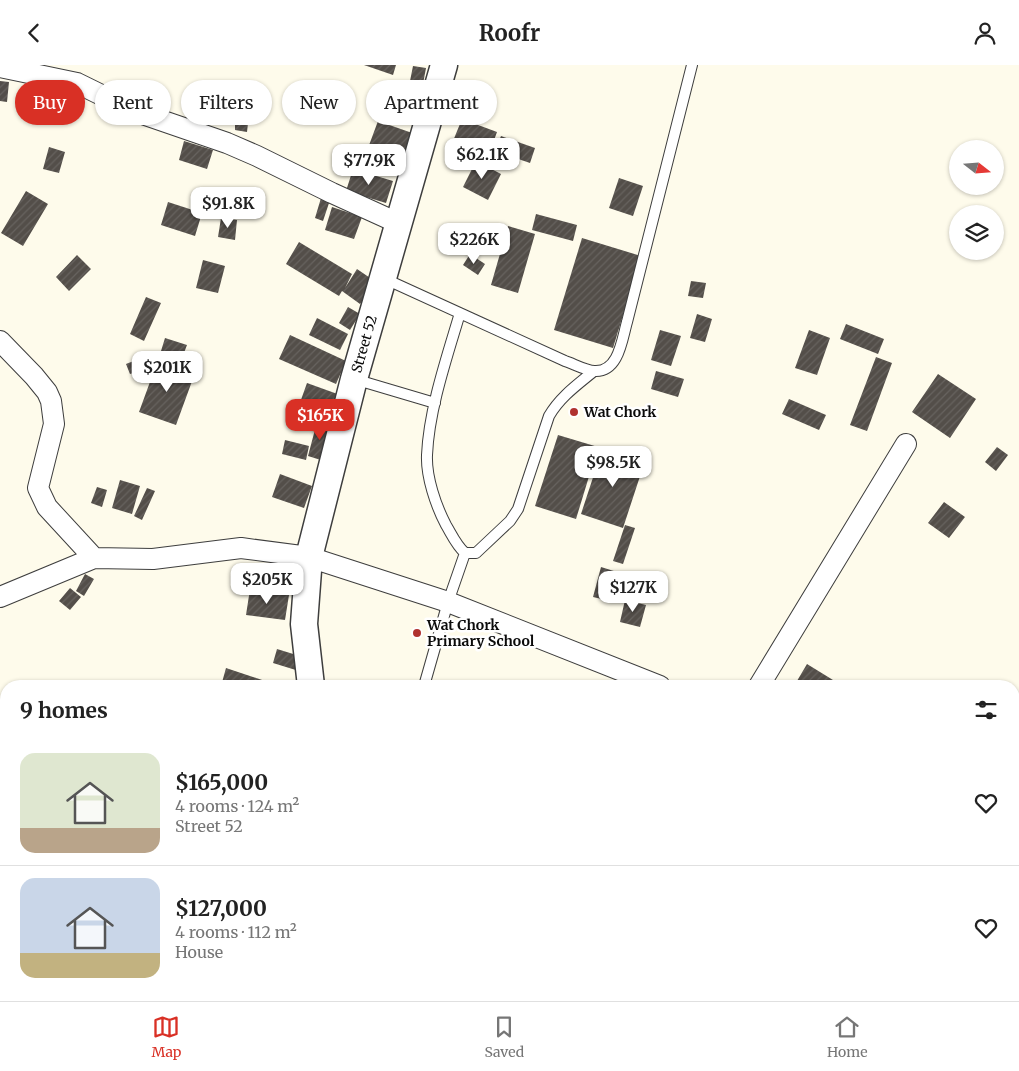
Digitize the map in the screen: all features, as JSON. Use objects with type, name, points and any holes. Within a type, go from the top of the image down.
[{"type":"street","name":"Street 52","points":[[310,680],[304,624],[309,557],[354,379],[444,65]]},
{"type":"street","points":[[0,67],[77,83],[134,111],[250,152],[398,223]]},
{"type":"street","points":[[0,341],[34,376],[47,392],[51,401],[54,424],[38,488],[47,507],[94,558]]},
{"type":"street","points":[[763,680],[906,444]]},
{"type":"street","points":[[0,597],[94,558],[153,559],[241,549],[309,557],[448,602],[645,680]]},
{"type":"lane","points":[[383,278],[565,361],[594,371],[603,371],[611,366],[616,358],[632,303],[692,65]]},
{"type":"lane","points":[[460,313],[435,403],[427,455],[428,470],[438,510],[458,547],[465,553],[476,553],[510,521],[518,509],[549,416],[564,396],[594,371]]},
{"type":"lane","points":[[354,379],[435,403]]},
{"type":"lane","points":[[426,680],[448,602],[465,553]]},
{"type":"building","points":[[364,65],[396,65],[393,75]]},
{"type":"building","points":[[413,66],[426,68],[424,80],[410,80]]},
{"type":"building","points":[[0,81],[9,82],[7,102],[0,101]]},
{"type":"building","points":[[235,125],[248,125],[247,132],[235,130]]},
{"type":"building","points":[[377,125],[389,125],[415,134],[405,161],[368,148]]},
{"type":"building","points":[[460,125],[478,125],[497,132],[489,154],[453,141]]},
{"type":"building","points":[[501,136],[535,148],[530,163],[495,151]]},
{"type":"building","points":[[184,141],[213,150],[207,169],[179,160]]},
{"type":"building","points":[[462,146],[475,150],[469,169],[456,165]]},
{"type":"building","points":[[49,147],[65,152],[59,173],[43,169]]},
{"type":"building","points":[[476,161],[501,174],[488,200],[463,187]]},
{"type":"building","points":[[353,169],[393,181],[386,203],[346,191]]},
{"type":"building","points":[[619,178],[643,186],[633,216],[609,208]]},
{"type":"building","points":[[26,191],[48,204],[23,246],[1,233]]},
{"type":"building","points":[[321,198],[330,200],[323,221],[315,218]]},
{"type":"building","points":[[168,202],[202,213],[195,236],[161,225]]},
{"type":"building","points":[[332,207],[362,217],[354,239],[325,230]]},
{"type":"building","points":[[536,214],[577,225],[573,241],[532,230]]},
{"type":"building","points":[[221,218],[237,220],[235,240],[218,237]]},
{"type":"building","points":[[508,226],[535,234],[518,293],[491,285]]},
{"type":"building","points":[[582,238],[641,256],[613,348],[554,330]]},
{"type":"building","points":[[299,242],[352,274],[345,288],[357,269],[376,282],[360,304],[342,291],[339,296],[286,264]]},
{"type":"building","points":[[470,254],[485,264],[478,275],[463,265]]},
{"type":"building","points":[[77,255],[91,269],[69,291],[56,277]]},
{"type":"building","points":[[203,260],[225,266],[218,293],[196,288]]},
{"type":"building","points":[[691,281],[706,283],[703,298],[688,296]]},
{"type":"building","points":[[146,297],[161,303],[144,341],[130,334]]},
{"type":"building","points":[[348,307],[360,314],[350,330],[339,323]]},
{"type":"building","points":[[697,314],[712,319],[705,342],[690,338]]},
{"type":"building","points":[[317,318],[348,334],[340,350],[309,335]]},
{"type":"building","points":[[846,324],[884,339],[878,354],[840,339]]},
{"type":"building","points":[[660,330],[681,336],[671,366],[651,360]]},
{"type":"building","points":[[809,330],[830,338],[817,375],[795,368]]},
{"type":"building","points":[[290,335],[346,361],[336,384],[279,359]]},
{"type":"building","points":[[165,338],[187,345],[182,358],[161,351]]},
{"type":"building","points":[[876,357],[892,363],[867,431],[850,425]]},
{"type":"building","points":[[141,358],[145,369],[130,374],[126,364]]},
{"type":"building","points":[[158,360],[195,373],[176,425],[139,412]]},
{"type":"building","points":[[656,371],[684,379],[678,397],[651,389]]},
{"type":"building","points":[[938,374],[976,399],[950,438],[912,412]]},
{"type":"building","points":[[307,383],[343,396],[333,424],[297,411]]},
{"type":"building","points":[[789,399],[826,415],[819,430],[782,414]]},
{"type":"building","points":[[317,422],[333,427],[324,461],[308,456]]},
{"type":"building","points":[[558,435],[598,447],[576,519],[535,506]]},
{"type":"building","points":[[285,440],[309,446],[306,460],[282,454]]},
{"type":"building","points":[[603,447],[645,461],[623,528],[581,514]]},
{"type":"building","points":[[997,447],[1008,455],[996,471],[985,462]]},
{"type":"building","points":[[280,474],[312,486],[304,508],[272,497]]},
{"type":"building","points":[[120,480],[140,486],[132,514],[112,508]]},
{"type":"building","points":[[97,487],[107,490],[102,507],[91,503]]},
{"type":"building","points":[[147,488],[155,491],[142,520],[134,516]]},
{"type":"building","points":[[944,502],[965,517],[949,538],[928,523]]},
{"type":"building","points":[[625,525],[635,528],[623,564],[613,561]]},
{"type":"building","points":[[247,563],[290,563],[290,584],[246,584]]},
{"type":"building","points":[[601,567],[617,572],[610,601],[593,597]]},
{"type":"building","points":[[85,574],[94,579],[84,596],[76,591]]},
{"type":"building","points":[[70,588],[81,597],[70,610],[59,601]]},
{"type":"building","points":[[250,589],[289,595],[285,620],[246,615]]},
{"type":"building","points":[[625,600],[646,605],[640,627],[620,622]]},
{"type":"building","points":[[277,649],[303,657],[299,671],[273,663]]},
{"type":"building","points":[[807,664],[833,680],[798,680]]},
{"type":"building","points":[[226,668],[262,680],[223,680]]},
{"type":"place","name":"Wat Chork","points":[[574,412]]},
{"type":"place","name":"Wat Chork Primary School","points":[[417,633]]}]
